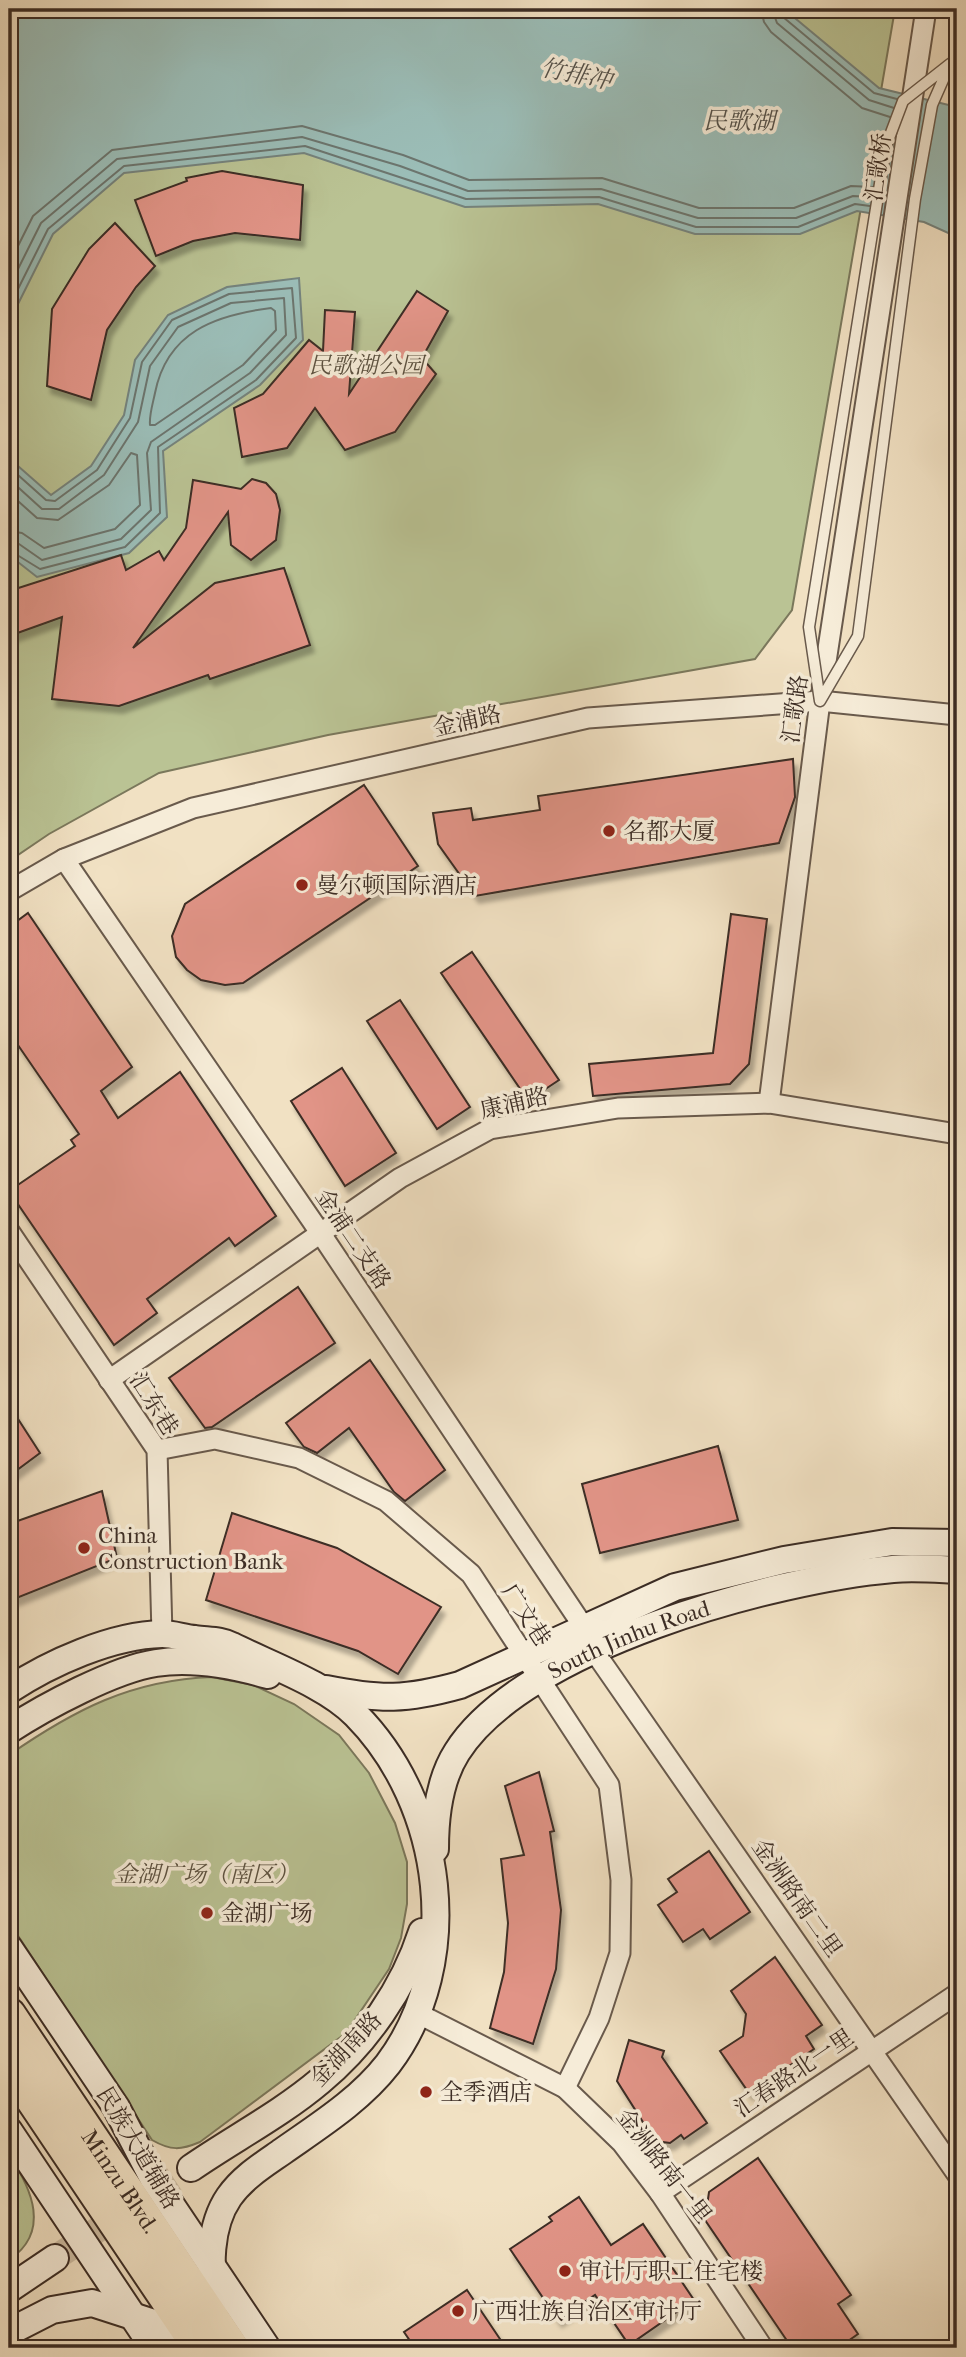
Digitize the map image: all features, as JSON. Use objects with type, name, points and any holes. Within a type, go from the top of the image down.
[{"type":"highway","name":"Minzu Blvd.","points":[[9,2015],[201,2335]]},
{"type":"highway","name":"Minzu Blvd.","points":[[9,2064],[201,2335],[232,2348]]},
{"type":"main road","name":"South Jinhu Road","points":[[314,1687],[372,1698],[395,1699],[460,1685],[583,1626],[675,1587],[784,1560],[892,1542],[957,1543]]},
{"type":"main road","name":"South Jinhu Road","points":[[434,1878],[435,1825],[441,1790],[456,1753],[478,1726],[538,1679],[594,1651],[684,1613],[790,1586],[894,1569],[957,1570]]},
{"type":"main road","points":[[9,1690],[84,1649],[162,1634],[227,1643],[314,1687],[354,1713],[385,1748],[417,1814],[434,1878],[437,1930],[417,2013],[388,2064],[345,2108],[242,2180],[216,2223],[201,2335],[92,2303],[52,2310],[9,2332]]},
{"type":"main road","points":[[9,1730],[89,1686],[155,1663],[214,1662],[314,1687]]},
{"type":"main road","name":"金湖南路","points":[[191,2168],[321,2081],[352,2048],[392,1999],[413,1959],[434,1878]]},
{"type":"main road","name":"民族大道辅路","points":[[9,1948],[116,2107],[153,2178],[267,2348]]},
{"type":"main road","points":[[9,2131],[155,2348]]},
{"type":"main road","points":[[9,2289],[55,2258]]},
{"type":"street","name":"汇歌桥","points":[[880,323],[926,14]]},
{"type":"street","name":"汇歌路","points":[[769,1103],[820,701],[880,323]]},
{"type":"street","name":"金浦路","points":[[9,891],[64,859],[193,808],[588,718],[820,701],[957,715]]},
{"type":"street","name":"金浦二支路","points":[[64,859],[321,1234],[583,1626],[594,1651]]},
{"type":"street","name":"康浦路","points":[[109,1380],[400,1178],[490,1129],[618,1108],[769,1103],[957,1134]]},
{"type":"street","name":"汇东巷","points":[[9,1231],[157,1450],[162,1634]]},
{"type":"street","name":"广文巷","points":[[157,1450],[215,1439],[227,1441],[299,1458],[386,1501],[471,1574],[609,1785],[621,1880],[620,1953],[599,2018],[565,2088]]},
{"type":"street","name":"金洲路南二里","points":[[594,1651],[873,2049],[957,2174]]},
{"type":"street","name":"汇春路北一里","points":[[660,2193],[957,1994]]},
{"type":"street","name":"金洲路南一里","points":[[417,2013],[565,2088],[622,2143],[660,2193],[763,2348]]},
{"type":"lane","points":[[950,64],[932,105],[922,154],[858,636],[820,701],[809,627],[886,146],[903,101],[950,64]]},
{"type":"green space","name":"民歌湖公园","points":[[9,9],[895,9],[792,610],[755,659],[328,735],[159,773],[49,834],[9,861]]},
{"type":"green space","name":"金湖广场（南区）","points":[[212,1677],[253,1685],[294,1704],[339,1735],[369,1773],[395,1823],[407,1862],[407,1904],[401,1938],[389,1969],[346,2033],[200,2142],[176,2148],[152,2140],[9,1922],[9,1755],[57,1724],[104,1700],[155,1684]]},
{"type":"green space","points":[[9,2155],[25,2182],[34,2223],[30,2237],[22,2249],[9,2260]]},
{"type":"water","name":"民歌湖","points":[[9,9],[784,9],[879,88],[957,107],[957,237],[924,222],[857,211],[800,234],[695,234],[598,204],[465,207],[304,153],[124,173],[53,234],[9,322]]},
{"type":"water","points":[[299,278],[303,340],[260,385],[163,451],[167,517],[129,553],[37,577],[9,555],[9,451],[10,459],[51,495],[91,466],[124,415],[135,360],[168,315],[227,287]]},
{"type":"building","points":[[222,171],[303,185],[300,240],[235,233],[193,241],[156,256],[135,200],[187,181],[186,178]]},
{"type":"building","points":[[115,223],[155,266],[136,287],[107,330],[91,400],[47,386],[52,309],[89,249]]},
{"type":"building","points":[[417,291],[448,311],[422,358],[436,374],[395,432],[345,450],[315,408],[287,448],[242,457],[234,408],[263,394],[309,340],[323,351],[325,310],[355,312],[349,394]]},
{"type":"building","points":[[252,479],[266,483],[276,494],[280,510],[276,540],[251,560],[231,545],[228,512],[133,648],[215,583],[284,568],[310,645],[210,679],[208,675],[119,706],[52,699],[62,617],[9,636],[9,591],[121,555],[126,570],[159,551],[164,560],[186,528],[193,480],[241,489]]},
{"type":"building","name":"名都大厦","points":[[793,759],[795,797],[779,843],[475,896],[438,844],[433,813],[471,808],[473,820],[540,810],[538,796]]},
{"type":"building","name":"曼尔顿国际酒店","points":[[364,785],[418,866],[243,983],[225,985],[201,980],[187,970],[176,957],[172,936],[185,904]]},
{"type":"building","points":[[28,913],[132,1067],[101,1091],[118,1118],[180,1072],[276,1216],[235,1246],[229,1238],[147,1299],[157,1313],[114,1345],[9,1191],[75,1146],[71,1140],[79,1134],[9,1032],[9,927]]},
{"type":"building","points":[[731,914],[767,919],[749,1064],[730,1084],[593,1096],[589,1064],[713,1053]]},
{"type":"building","points":[[472,952],[559,1080],[538,1094],[532,1086],[523,1093],[441,973]]},
{"type":"building","points":[[400,1000],[470,1107],[437,1129],[367,1021]]},
{"type":"building","points":[[342,1068],[396,1153],[345,1186],[291,1101]]},
{"type":"building","points":[[298,1287],[335,1343],[212,1427],[205,1428],[169,1378]]},
{"type":"building","points":[[370,1360],[445,1470],[405,1501],[394,1492],[349,1428],[317,1453],[304,1447],[286,1423]]},
{"type":"building","points":[[9,1405],[40,1453],[9,1476]]},
{"type":"building","points":[[718,1446],[738,1520],[600,1553],[582,1484]]},
{"type":"building","points":[[102,1491],[117,1558],[14,1599],[9,1586],[9,1524]]},
{"type":"building","points":[[232,1513],[337,1548],[441,1607],[398,1674],[358,1651],[206,1600]]},
{"type":"building","points":[[539,1772],[554,1831],[550,1832],[561,1910],[556,1969],[533,2044],[490,2028],[504,1972],[508,1923],[501,1859],[524,1855],[505,1786]]},
{"type":"building","points":[[709,1851],[750,1912],[710,1939],[703,1929],[683,1942],[658,1905],[677,1892],[668,1879]]},
{"type":"building","points":[[775,1957],[822,2025],[806,2036],[814,2049],[749,2093],[720,2051],[743,2036],[746,2014],[731,1991]]},
{"type":"building","points":[[629,2040],[664,2051],[662,2057],[707,2123],[684,2139],[681,2135],[670,2143],[655,2141],[617,2081]]},
{"type":"building","points":[[758,2158],[851,2295],[838,2304],[858,2334],[838,2348],[792,2348],[705,2220],[709,2192]]},
{"type":"building","name":"审计厅职工住宅楼","points":[[579,2197],[611,2245],[643,2224],[694,2300],[629,2345],[595,2295],[558,2320],[510,2249],[552,2221],[549,2217]]},
{"type":"building","name":"广西壮族自治区审计厅","points":[[467,2290],[506,2348],[415,2348],[404,2332]]},
{"type":"tunnel","points":[[55,2258],[191,2168]]},
{"type":"place","name":"名都大厦","points":[[609,831]]},
{"type":"place","name":"曼尔顿国际酒店","points":[[302,885]]},
{"type":"place","name":"China Construction Bank","points":[[84,1548]]},
{"type":"place","name":"金湖广场","points":[[207,1913]]},
{"type":"place","name":"全季酒店","points":[[426,2092]]},
{"type":"place","name":"审计厅职工住宅楼","points":[[565,2271]]},
{"type":"place","name":"广西壮族自治区审计厅","points":[[458,2311]]},
{"type":"water label","name":"竹排冲","points":[[576,74]]}]
